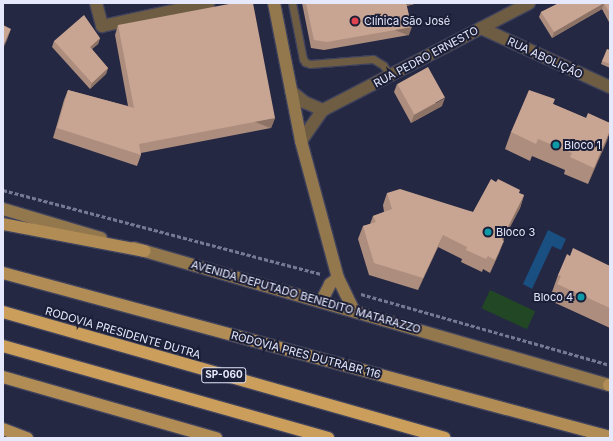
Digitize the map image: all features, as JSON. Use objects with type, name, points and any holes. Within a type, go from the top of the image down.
[{"type":"highway","name":"RODOVIA PRESIDENTE DUTRA","points":[[3,312],[444,438]]},
{"type":"highway","points":[[3,346],[328,438]]},
{"type":"main road","points":[[3,224],[144,251]]},
{"type":"main road","name":"RODOVIA PRES DUTRABR 116","points":[[3,273],[610,437]]},
{"type":"main road","points":[[3,377],[216,438]]},
{"type":"main road","points":[[3,429],[27,438]]},
{"type":"street","points":[[94,6],[102,26],[209,3]]},
{"type":"street","points":[[274,3],[301,142],[338,278],[354,311]]},
{"type":"street","name":"RUA PEDRO ERNESTO","points":[[301,142],[323,110],[529,3]]},
{"type":"street","name":"RUA ABOLIÇÃO","points":[[481,28],[610,88]]},
{"type":"street","points":[[292,91],[304,102],[323,110]]},
{"type":"street","name":"AVENIDA DEPUTADO BENEDITO MATARAZZO","points":[[3,209],[144,251],[322,300],[354,311],[610,385]]},
{"type":"street","points":[[322,300],[330,284],[338,278]]},
{"type":"lane","points":[[292,3],[303,59],[305,62],[310,64],[373,59],[383,65],[391,76]]},
{"type":"path","points":[[3,190],[321,274]]},
{"type":"path","points":[[362,294],[610,365]]},
{"type":"green space","points":[[490,290],[535,311],[527,329],[482,308]]},
{"type":"water","points":[[548,230],[566,239],[561,250],[552,246],[532,289],[523,284]]},
{"type":"building","points":[[234,3],[253,3],[275,118],[139,144],[141,155],[57,128],[68,90],[134,108],[118,25]]},
{"type":"building","name":"Clínica São José","points":[[306,3],[406,3],[412,27],[327,42],[314,40]]},
{"type":"building","points":[[559,3],[604,3],[554,32],[541,12]]},
{"type":"building","points":[[604,3],[610,3],[610,14]]},
{"type":"building","points":[[84,15],[100,38],[90,47],[108,68],[92,83],[54,41]]},
{"type":"building","points":[[3,25],[11,29],[3,47]]},
{"type":"building","points":[[607,49],[610,50],[610,64],[602,61]]},
{"type":"building","points":[[428,67],[445,98],[414,115],[397,84]]},
{"type":"building","points":[[529,90],[555,99],[553,104],[586,118],[588,113],[610,123],[610,130],[594,168],[570,157],[572,153],[538,139],[536,144],[511,132]]},
{"type":"building","points":[[491,179],[496,182],[498,179],[520,190],[519,193],[524,195],[502,239],[504,241],[495,260],[488,256],[486,259],[466,250],[467,247],[443,235],[423,278],[374,263],[363,226],[376,222],[373,216],[392,209],[387,193],[400,189],[473,212]]},
{"type":"building","points":[[573,248],[610,266],[610,308],[557,284],[561,276],[558,275],[567,254],[570,256]]},
{"type":"place","name":"Clínica São José","points":[[355,21]]},
{"type":"place","name":"Bloco 1","points":[[556,145]]},
{"type":"place","name":"Bloco 3","points":[[488,232]]},
{"type":"place","name":"Bloco 4","points":[[581,297]]}]
